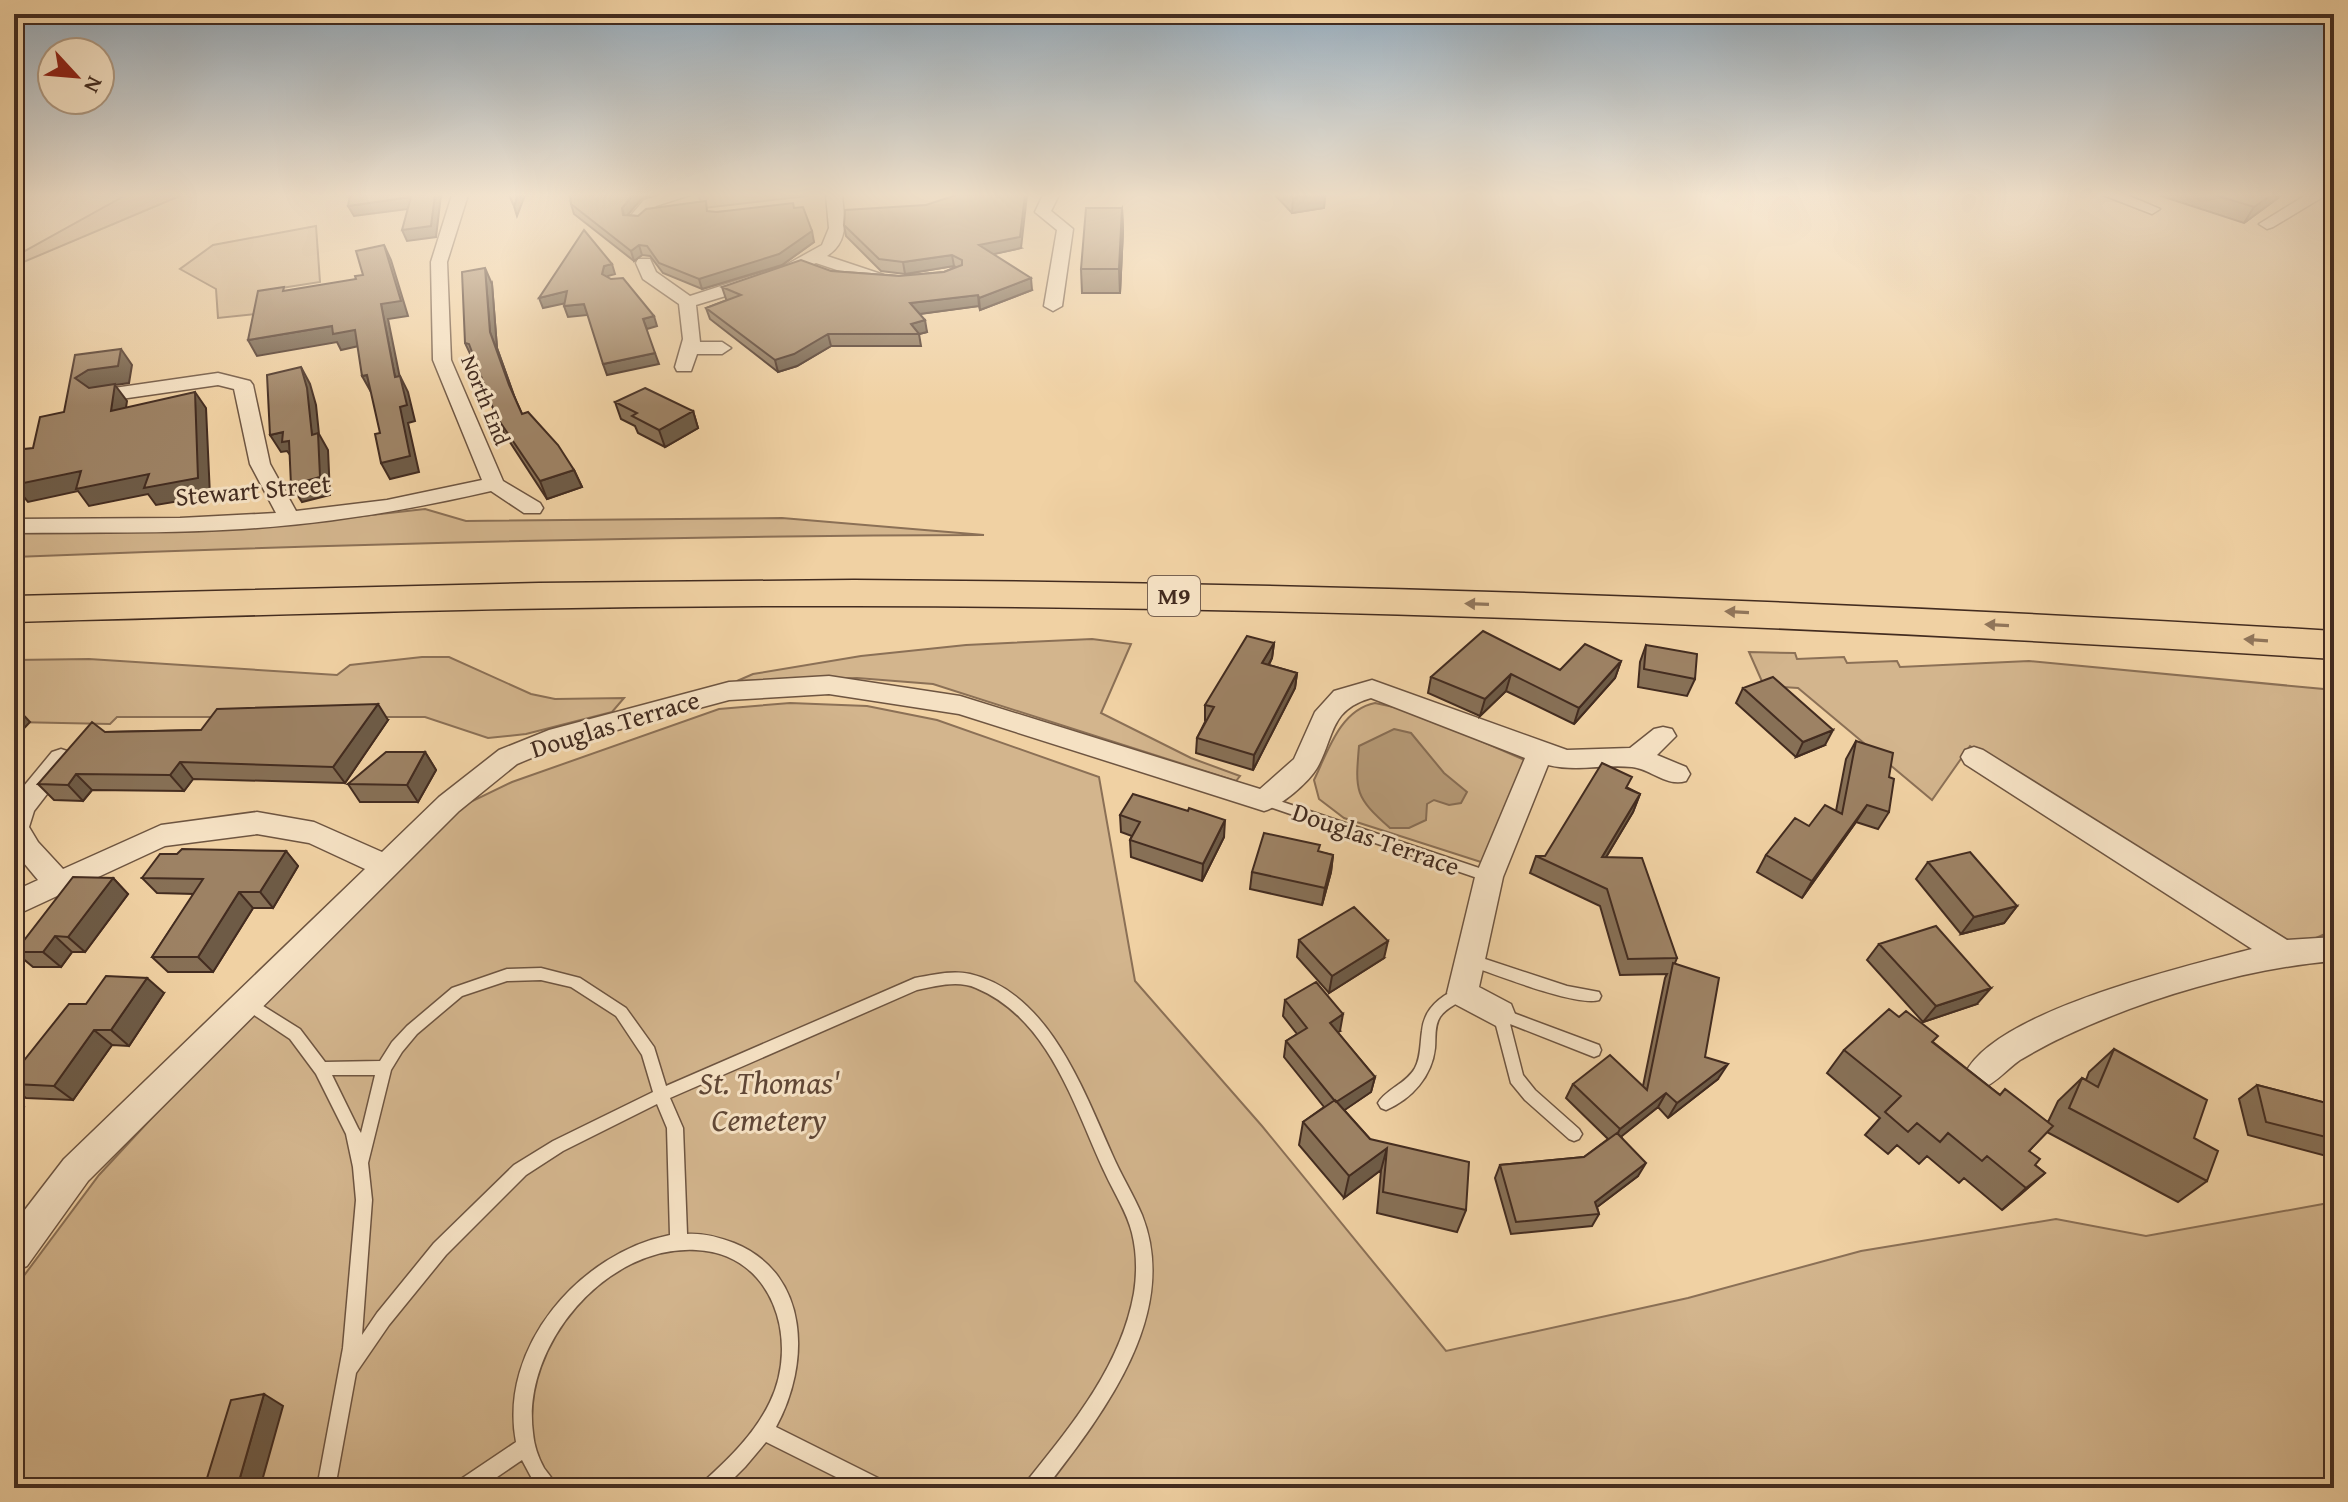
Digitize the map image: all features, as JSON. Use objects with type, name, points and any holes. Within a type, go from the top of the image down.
[{"type":"highway","name":"M9","points":[[14,583],[442,571],[855,566],[1266,570],[1682,582],[2113,602],[2334,617]]},
{"type":"highway","name":"M9","points":[[14,609],[446,597],[851,593],[1270,597],[1694,610],[2334,645]]},
{"type":"street","name":"North End","points":[[439,265],[442,360],[494,484],[532,508]]},
{"type":"street","points":[[687,302],[795,265]]},
{"type":"street","points":[[837,265],[882,280],[917,280]]},
{"type":"street","points":[[1053,306],[1059,265]]},
{"type":"street","points":[[627,280],[646,269],[687,302],[692,339],[684,367]]},
{"type":"street","points":[[690,348],[722,348]]},
{"type":"street","points":[[100,396],[218,379],[243,385],[260,464],[289,518]]},
{"type":"street","name":"Stewart Street","points":[[14,526],[205,524],[289,518],[451,495],[494,484]]},
{"type":"street","name":"Douglas Terrace","points":[[14,1253],[76,1170],[449,804],[508,757],[558,737],[729,691],[829,685],[960,705],[1264,801],[1305,765],[1324,718],[1343,697],[1372,689],[1540,753],[1567,760],[1636,757],[1677,774]]},
{"type":"street","points":[[1636,757],[1663,736]]},
{"type":"street","points":[[57,881],[28,850],[15,828],[22,807],[71,747]]},
{"type":"street","name":"Douglas Terrace","points":[[1462,993],[1489,877],[1540,753]]},
{"type":"street","points":[[1974,757],[2283,953]]},
{"type":"street","points":[[14,904],[57,881],[161,836],[257,823],[314,833],[385,866]]},
{"type":"street","points":[[1981,1074],[2008,1051],[2052,1027],[2132,994],[2283,953],[2334,949]]},
{"type":"street","points":[[1462,993],[1500,1014]]},
{"type":"lane","name":"Douglas Terrace","points":[[1264,801],[1489,877]]},
{"type":"lane","points":[[1470,960],[1567,992],[1594,996]]},
{"type":"lane","points":[[361,1167],[384,1068],[412,1030],[457,992],[507,975],[541,974],[575,982],[621,1012],[649,1052],[661,1095],[675,1128],[677,1242]]},
{"type":"lane","points":[[348,1370],[383,1319],[440,1249],[520,1170],[558,1146],[661,1095],[915,984],[955,977],[982,984],[1036,1026],[1053,1048],[1087,1110],[1110,1167],[1129,1201],[1143,1245],[1142,1296],[1123,1355],[1092,1412],[1034,1488]]},
{"type":"lane","points":[[1386,1103],[1409,1086],[1420,1072],[1430,1019],[1439,1004],[1462,993]]},
{"type":"lane","points":[[247,1003],[295,1034],[321,1069],[353,1133],[361,1167],[364,1200],[348,1370],[326,1488]]},
{"type":"lane","points":[[1500,1014],[1594,1050]]},
{"type":"lane","points":[[1500,1014],[1516,1078],[1530,1095],[1574,1134]]},
{"type":"lane","points":[[321,1069],[384,1068]]},
{"type":"lane","points":[[548,1488],[536,1475],[525,1447],[523,1402],[529,1371],[541,1341],[559,1314],[583,1288],[613,1266],[677,1242],[706,1242],[749,1258],[771,1278],[785,1304],[791,1357],[778,1407],[764,1431],[741,1461],[711,1488]]},
{"type":"lane","points":[[764,1431],[877,1488]]},
{"type":"lane","points":[[465,1488],[525,1447]]},
{"type":"green space","points":[[185,265],[319,265],[320,282],[269,290],[256,314],[218,318],[216,289],[180,269]]},
{"type":"green space","points":[[425,509],[466,521],[782,518],[984,535],[499,542],[14,557],[14,530],[264,527]]},
{"type":"green space","points":[[1092,639],[1131,644],[1101,713],[1191,758],[1240,776],[1236,781],[933,684],[857,678],[737,681],[753,674],[861,656],[966,645]]},
{"type":"green space","points":[[1749,652],[1795,653],[1797,659],[1844,657],[1847,663],[1897,661],[1900,667],[2029,661],[2334,690],[2334,930],[2298,946],[1970,746],[1932,800],[1798,688],[1764,686]]},
{"type":"green space","points":[[449,657],[531,694],[555,699],[624,698],[612,712],[526,734],[488,738],[425,717],[117,717],[110,724],[14,722],[14,660],[89,659],[337,675],[350,665]]},
{"type":"green space","name":"St. Thomas' Cemetery","points":[[790,703],[867,706],[937,720],[1099,777],[1135,981],[1262,1126],[1446,1351],[1688,1298],[1861,1251],[2056,1219],[2146,1236],[2334,1202],[2334,1488],[14,1488],[14,1289],[99,1175],[211,1054],[460,807],[512,782],[719,709]]},
{"type":"green space","points":[[1375,703],[1412,711],[1529,762],[1484,863],[1344,818],[1319,799],[1314,780],[1337,733],[1353,714]]},
{"type":"shaded area","points":[[1394,729],[1411,733],[1444,773],[1467,792],[1461,803],[1449,805],[1434,800],[1427,804],[1426,820],[1409,828],[1390,828],[1364,801],[1358,784],[1359,746]]},
{"type":"building","points":[[360,265],[390,265],[401,301],[381,304],[395,377],[400,376],[407,405],[400,407],[410,456],[381,463],[375,434],[380,433],[367,375],[362,376],[355,330],[333,334],[332,326],[248,340],[258,291],[284,287],[283,291],[356,279],[355,276],[363,275]]},
{"type":"building","points":[[561,265],[608,265],[604,266],[602,274],[611,279],[623,278],[654,316],[643,319],[655,353],[603,364],[584,304],[564,306],[567,291],[539,298]]},
{"type":"building","points":[[664,265],[744,265],[699,279]]},
{"type":"building","points":[[786,265],[815,265],[831,271],[899,276],[944,272],[962,265],[1011,265],[1031,278],[979,298],[978,295],[910,303],[925,320],[911,324],[919,334],[828,334],[794,354],[775,360],[706,308],[741,295],[722,287]]},
{"type":"building","points":[[1081,265],[1119,265],[1119,269],[1081,269]]},
{"type":"building","points":[[485,268],[490,332],[509,385],[522,414],[528,412],[558,445],[574,470],[540,481],[496,416],[469,344],[465,343],[462,272]]},
{"type":"building","points":[[121,349],[118,366],[88,370],[75,378],[89,388],[115,384],[111,411],[195,392],[198,478],[144,488],[149,474],[76,489],[81,471],[14,485],[24,449],[33,448],[40,417],[64,412],[75,355]]},
{"type":"building","points":[[301,367],[307,388],[312,435],[318,433],[320,477],[291,485],[289,441],[282,442],[283,432],[270,435],[267,375]]},
{"type":"building","points":[[645,388],[693,411],[659,430],[632,416],[637,413],[615,402]]},
{"type":"building","points":[[1483,631],[1560,670],[1585,644],[1621,661],[1579,708],[1511,674],[1485,699],[1431,677]]},
{"type":"building","points":[[1247,636],[1274,643],[1262,663],[1297,673],[1254,755],[1197,738],[1214,707],[1205,705]]},
{"type":"building","points":[[1646,645],[1697,654],[1695,679],[1644,669]]},
{"type":"building","points":[[1773,677],[1833,730],[1803,742],[1743,688]]},
{"type":"building","points":[[378,704],[333,767],[180,762],[170,775],[76,774],[68,785],[38,784],[92,722],[105,732],[201,730],[217,709]]},
{"type":"building","points":[[1856,741],[1893,753],[1889,777],[1894,779],[1889,812],[1867,805],[1812,881],[1766,855],[1795,818],[1809,826],[1825,805],[1842,814]]},
{"type":"building","points":[[386,752],[425,752],[407,785],[348,784]]},
{"type":"building","points":[[1602,763],[1632,777],[1626,788],[1640,794],[1602,857],[1642,858],[1677,958],[1628,959],[1607,889],[1536,856],[1545,856]]},
{"type":"building","points":[[1133,794],[1225,820],[1203,864],[1130,840],[1140,822],[1120,815]]},
{"type":"building","points":[[1264,833],[1320,845],[1318,851],[1333,855],[1325,888],[1252,872]]},
{"type":"building","points":[[182,849],[286,851],[260,892],[239,892],[198,957],[152,957],[203,879],[142,878],[160,854],[177,854]]},
{"type":"building","points":[[1970,852],[2017,906],[1974,917],[1928,862]]},
{"type":"building","points":[[73,877],[113,878],[68,937],[55,936],[43,952],[15,952]]},
{"type":"building","points":[[1354,907],[1388,941],[1332,976],[1299,940]]},
{"type":"building","points":[[1936,926],[1991,988],[1936,1006],[1879,944]]},
{"type":"building","points":[[1673,963],[1719,978],[1705,1057],[1728,1064],[1677,1103],[1666,1093],[1620,1129],[1573,1084],[1610,1055],[1647,1090]]},
{"type":"building","points":[[106,976],[147,978],[111,1030],[94,1030],[54,1086],[14,1084],[14,1073],[69,1004],[86,1004]]},
{"type":"building","points":[[1316,982],[1343,1014],[1330,1023],[1375,1077],[1336,1102],[1286,1041],[1307,1028],[1285,1000]]},
{"type":"building","points":[[1889,1009],[1899,1017],[1906,1011],[1938,1036],[1932,1042],[2000,1095],[2005,1089],[2053,1126],[2029,1151],[2040,1159],[2035,1165],[2045,1173],[2026,1188],[1987,1156],[1982,1161],[1948,1133],[1940,1142],[1917,1123],[1908,1132],[1885,1112],[1901,1096],[1844,1050]]},
{"type":"building","points":[[2114,1049],[2207,1100],[2194,1138],[2218,1151],[2207,1181],[2069,1108],[2082,1078],[2098,1087]]},
{"type":"building","points":[[2257,1085],[2334,1105],[2334,1139],[2266,1122]]},
{"type":"building","points":[[1335,1100],[1370,1139],[1469,1162],[1466,1210],[1383,1192],[1387,1148],[1349,1176],[1303,1122]]},
{"type":"building","points":[[1617,1133],[1646,1163],[1595,1202],[1599,1214],[1516,1222],[1500,1165],[1584,1157]]},
{"type":"building","points":[[264,1394],[237,1488],[204,1488],[231,1400]]}]
